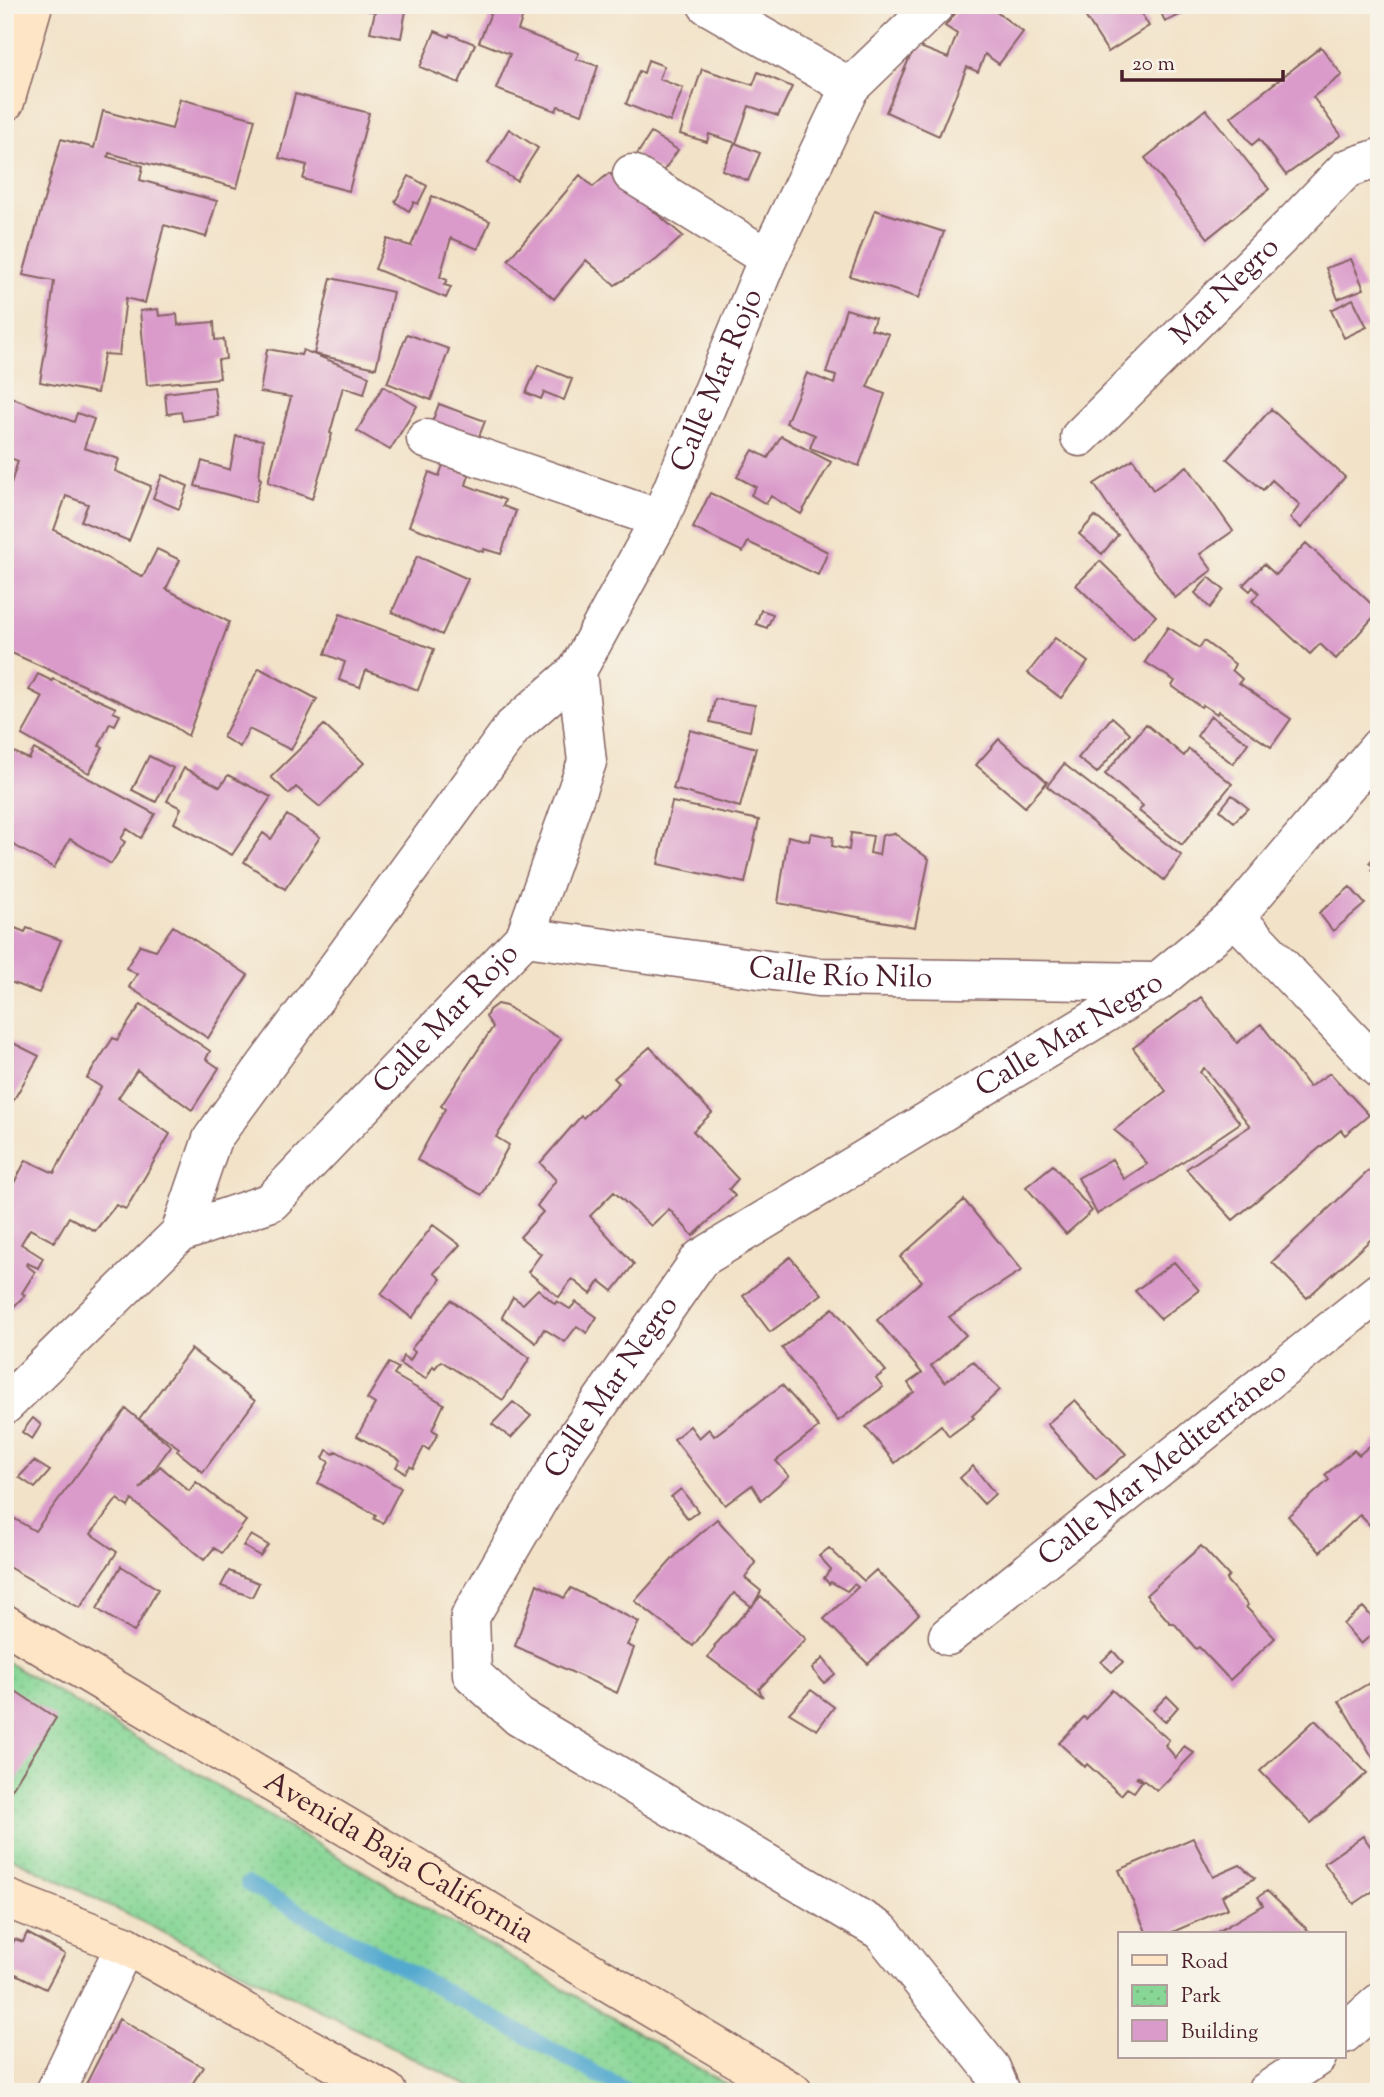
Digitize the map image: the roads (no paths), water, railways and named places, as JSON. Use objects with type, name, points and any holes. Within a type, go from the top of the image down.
[{"type":"street","points":[[5,102],[33,5]]},
{"type":"street","points":[[707,5],[850,88]]},
{"type":"street","name":"Calle Mar Rojo","points":[[180,1233],[212,1139],[513,727],[578,671],[660,519],[768,258],[850,88],[935,5]]},
{"type":"street","name":"Mar Negro","points":[[1080,437],[1346,169],[1379,158]]},
{"type":"street","points":[[632,174],[768,258]]},
{"type":"street","points":[[426,439],[660,519]]},
{"type":"street","name":"Calle Mar Rojo","points":[[5,1405],[180,1233],[271,1202],[525,937],[587,762],[578,671]]},
{"type":"street","name":"Calle Mar Negro","points":[[1001,2092],[991,2068],[881,1931],[519,1717],[472,1674],[470,1617],[569,1446],[700,1259],[1157,982],[1235,917],[1379,747]]},
{"type":"street","points":[[1235,917],[1379,1069]]},
{"type":"street","name":"Calle Río Nilo","points":[[525,937],[818,977],[1157,982]]},
{"type":"street","name":"Calle Mar Mediterráneo","points":[[947,1636],[1379,1292]]},
{"type":"street","name":"Avenida Baja California","points":[[5,1624],[793,2092]]},
{"type":"street","points":[[5,1898],[125,1945],[387,2092]]},
{"type":"street","points":[[55,2092],[125,1945]]},
{"type":"street","points":[[1346,2032],[1379,2003]]},
{"type":"street","points":[[1266,2092],[1316,2058]]},
{"type":"waterway","points":[[248,1884],[629,2092]]}]
